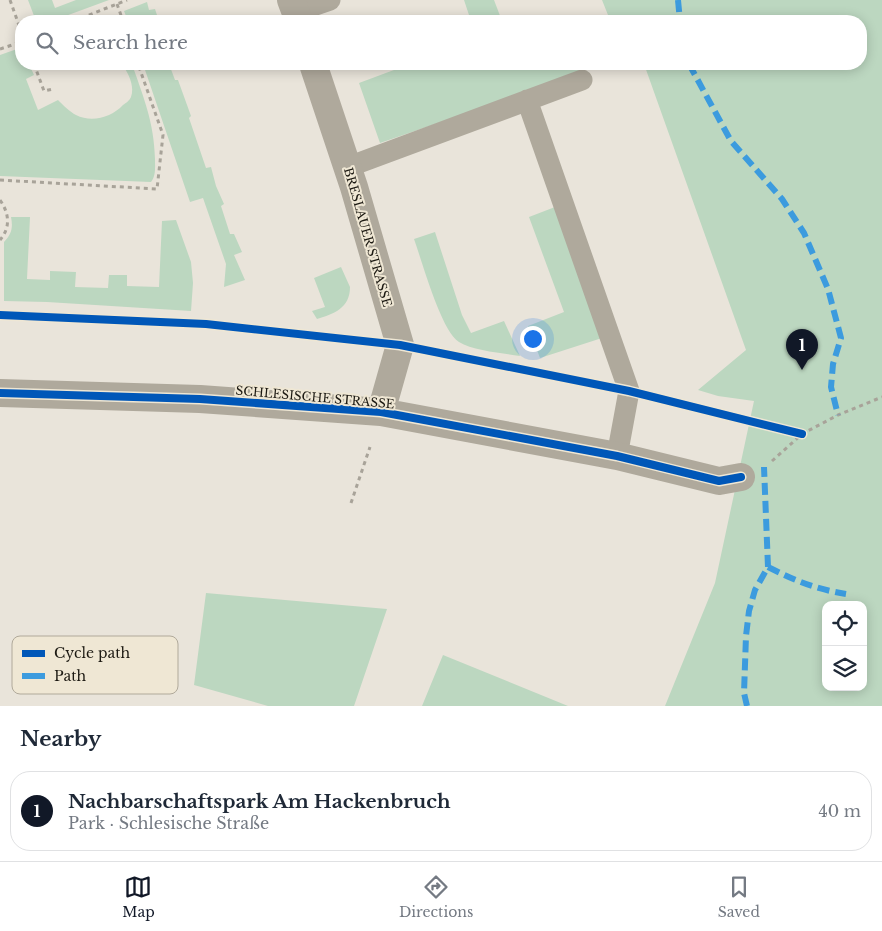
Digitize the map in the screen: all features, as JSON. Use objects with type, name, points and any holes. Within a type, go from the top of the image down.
[{"type":"street","name":"BRESLAUER STRASSE","points":[[315,70],[348,167],[400,345],[381,412]]},
{"type":"street","name":"SCHLESISCHE STRASSE","points":[[0,393],[200,399],[381,412],[616,456],[719,481],[741,477]]},
{"type":"lane","points":[[295,11],[330,0]]},
{"type":"lane","points":[[348,167],[582,80]]},
{"type":"lane","points":[[527,100],[629,391],[616,456]]},
{"type":"path","points":[[10,0],[15,15]]},
{"type":"path","points":[[89,15],[127,0]]},
{"type":"path","points":[[117,4],[121,15]]},
{"type":"path","points":[[0,49],[15,44]]},
{"type":"path","points":[[36,70],[44,91],[54,89]]},
{"type":"path","points":[[0,180],[158,189],[163,135],[140,70]]},
{"type":"path","points":[[0,200],[8,214],[8,224],[5,234],[0,240]]},
{"type":"path","points":[[741,477],[764,467],[802,434],[838,415],[882,398]]},
{"type":"path","points":[[351,503],[381,412]]},
{"type":"green space","points":[[28,0],[52,0],[55,8],[76,0],[109,0],[68,15],[34,15]]},
{"type":"green space","points":[[464,0],[494,0],[500,15],[469,15]]},
{"type":"green space","points":[[602,0],[882,0],[882,706],[665,706],[715,583],[754,401],[718,396],[698,390],[746,350],[646,70],[867,70],[867,15],[608,15]]},
{"type":"green space","points":[[147,2],[149,10],[155,9],[157,15],[126,15],[124,11]]},
{"type":"green space","points":[[15,50],[15,70],[32,70],[34,75],[26,79],[38,110],[58,100],[74,114],[95,119],[108,116],[130,99],[132,88],[126,70],[134,70],[148,111],[153,133],[155,168],[154,177],[151,182],[0,176],[0,55]]},
{"type":"green space","points":[[145,70],[171,70],[175,80],[178,80],[206,168],[211,167],[216,186],[224,204],[221,206],[230,234],[234,234],[242,252],[234,255],[245,280],[224,287],[226,264],[203,198],[190,202]]},
{"type":"green space","points":[[394,70],[583,70],[528,92],[380,143],[359,83]]},
{"type":"green space","points":[[555,207],[602,338],[540,358],[528,326],[564,312],[529,217]]},
{"type":"green space","points":[[11,217],[30,217],[27,279],[50,280],[50,271],[76,272],[75,287],[108,288],[109,275],[127,275],[127,286],[159,287],[162,221],[176,220],[191,262],[193,283],[191,311],[4,301],[4,242],[11,230]]},
{"type":"green space","points":[[435,232],[462,315],[471,333],[504,321],[520,356],[472,348],[459,342],[452,335],[439,310],[414,239]]},
{"type":"green space","points":[[341,267],[350,287],[347,300],[340,309],[317,319],[312,311],[325,307],[314,278]]},
{"type":"green space","points":[[206,593],[387,609],[354,706],[268,706],[194,685]]},
{"type":"green space","points":[[443,655],[568,706],[422,706]]},
{"type":"marked path","points":[[678,0],[679,15]]},
{"type":"marked path","points":[[692,70],[731,141],[782,199],[804,233],[828,289],[841,338],[833,364],[831,387],[838,415]]},
{"type":"marked path","points":[[747,706],[744,693],[749,611],[755,590],[768,567],[764,467]]},
{"type":"marked path","points":[[768,567],[806,584],[846,594]]},
{"type":"cycle path","points":[[0,315],[206,324],[400,345],[629,391],[802,434]]},
{"type":"cycle path","points":[[0,393],[200,399],[381,412],[617,456],[719,481],[741,477]]},
{"type":"place","name":"Nachbarschaftspark Am Hackenbruch","points":[[802,370]]}]
